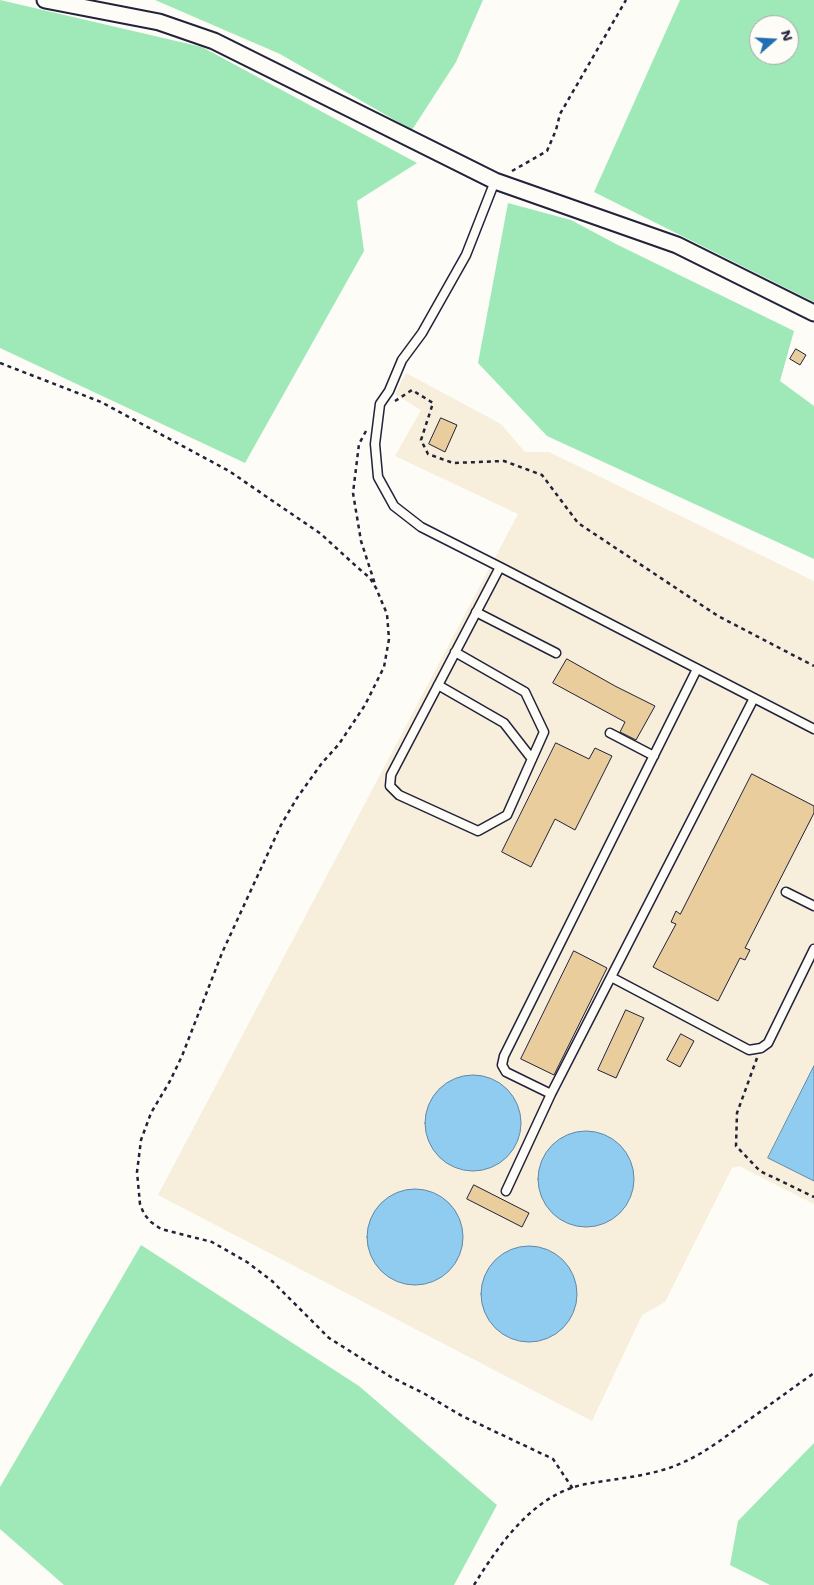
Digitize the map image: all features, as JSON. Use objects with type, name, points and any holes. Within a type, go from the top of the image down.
[{"type":"street","points":[[45,0],[159,22],[214,41],[495,181],[678,246],[814,313]]},
{"type":"lane","points":[[495,181],[466,255],[422,333],[402,360],[389,390],[380,404],[375,444],[378,477],[394,506],[420,527],[500,566],[814,729]]},
{"type":"lane","points":[[455,652],[525,692],[544,732],[507,815],[478,831],[399,795],[390,786],[391,775],[455,652],[500,566]]},
{"type":"lane","points":[[476,612],[556,653]]},
{"type":"lane","points":[[552,1094],[506,1072],[502,1065],[504,1056],[697,669]]},
{"type":"lane","points":[[438,685],[504,723],[532,759]]},
{"type":"lane","points":[[506,1191],[552,1094],[754,698]]},
{"type":"lane","points":[[610,734],[654,756]]},
{"type":"lane","points":[[786,892],[814,906]]},
{"type":"lane","points":[[611,977],[749,1050],[761,1048],[768,1043],[814,949]]},
{"type":"path","points":[[495,181],[547,151],[556,130],[560,114],[626,0]]},
{"type":"path","points":[[0,363],[101,402],[229,471],[321,534],[370,578],[376,588]]},
{"type":"path","points":[[380,404],[390,405],[412,390],[433,403],[421,440],[428,454],[453,463],[504,461],[542,476],[578,523],[718,616],[814,666]]},
{"type":"path","points":[[368,428],[359,444],[353,493],[361,541],[376,588],[387,614],[389,639],[384,667],[365,704],[339,744],[296,798],[267,854],[222,953],[182,1056],[151,1113],[141,1140],[137,1172],[140,1204],[144,1214],[161,1229],[212,1242],[247,1262],[272,1281],[329,1338],[359,1358],[462,1416],[553,1459],[573,1488]]},
{"type":"path","points":[[761,1048],[737,1113],[736,1146],[760,1170],[814,1198]]},
{"type":"path","points":[[474,1585],[491,1558],[533,1510],[573,1488],[654,1472],[685,1462],[725,1437],[814,1373]]},
{"type":"shaded area","points":[[406,373],[501,424],[525,452],[549,452],[814,581],[814,1204],[739,1166],[732,1168],[665,1302],[642,1315],[592,1421],[158,1195],[518,514],[395,456],[421,410],[395,394]]},
{"type":"green space","points":[[0,0],[202,47],[417,163],[357,201],[364,251],[245,463],[0,348]]},
{"type":"green space","points":[[155,0],[483,0],[456,62],[412,130],[280,54]]},
{"type":"green space","points":[[680,0],[814,0],[814,302],[594,192]]},
{"type":"green space","points":[[508,203],[571,220],[794,331],[780,381],[814,406],[814,559],[547,436],[478,363]]},
{"type":"green space","points":[[141,1245],[359,1386],[497,1505],[454,1585],[64,1585],[0,1529],[0,1487]]},
{"type":"green space","points":[[814,1443],[814,1585],[770,1585],[730,1565],[738,1521]]},
{"type":"water","points":[[814,1066],[814,1181],[768,1158]]},
{"type":"water","points":[[473,1075],[491,1078],[507,1089],[518,1105],[521,1123],[518,1141],[507,1157],[491,1168],[473,1171],[455,1168],[439,1157],[428,1141],[425,1123],[428,1105],[439,1089],[455,1078]]},
{"type":"water","points":[[586,1131],[604,1134],[620,1145],[631,1161],[634,1179],[631,1197],[620,1213],[604,1224],[586,1227],[568,1224],[552,1213],[541,1197],[538,1179],[541,1161],[552,1145],[568,1134]]},
{"type":"water","points":[[415,1189],[433,1192],[449,1203],[460,1219],[463,1237],[460,1255],[449,1271],[433,1282],[415,1285],[397,1282],[381,1271],[370,1255],[367,1237],[370,1219],[381,1203],[397,1192]]},
{"type":"water","points":[[529,1246],[547,1249],[563,1260],[574,1276],[577,1294],[574,1312],[563,1328],[547,1339],[529,1342],[511,1339],[495,1328],[484,1312],[481,1294],[484,1276],[495,1260],[511,1249]]},
{"type":"building","points":[[796,349],[806,355],[800,365],[790,359]]},
{"type":"building","points":[[441,418],[457,425],[445,452],[429,444]]},
{"type":"building","points":[[567,659],[655,706],[636,740],[620,732],[625,722],[553,683]]},
{"type":"building","points":[[556,743],[589,759],[595,748],[612,756],[575,830],[555,819],[531,867],[502,852]]},
{"type":"building","points":[[752,774],[814,806],[814,813],[745,948],[750,950],[745,960],[740,958],[718,1001],[653,967],[676,924],[671,922],[676,911],[680,914]]},
{"type":"building","points":[[574,951],[607,968],[554,1075],[521,1059]]},
{"type":"building","points":[[626,1010],[644,1018],[616,1078],[598,1070]]},
{"type":"building","points":[[681,1034],[694,1041],[680,1067],[667,1060]]},
{"type":"building","points":[[474,1185],[529,1213],[522,1227],[467,1199]]}]
